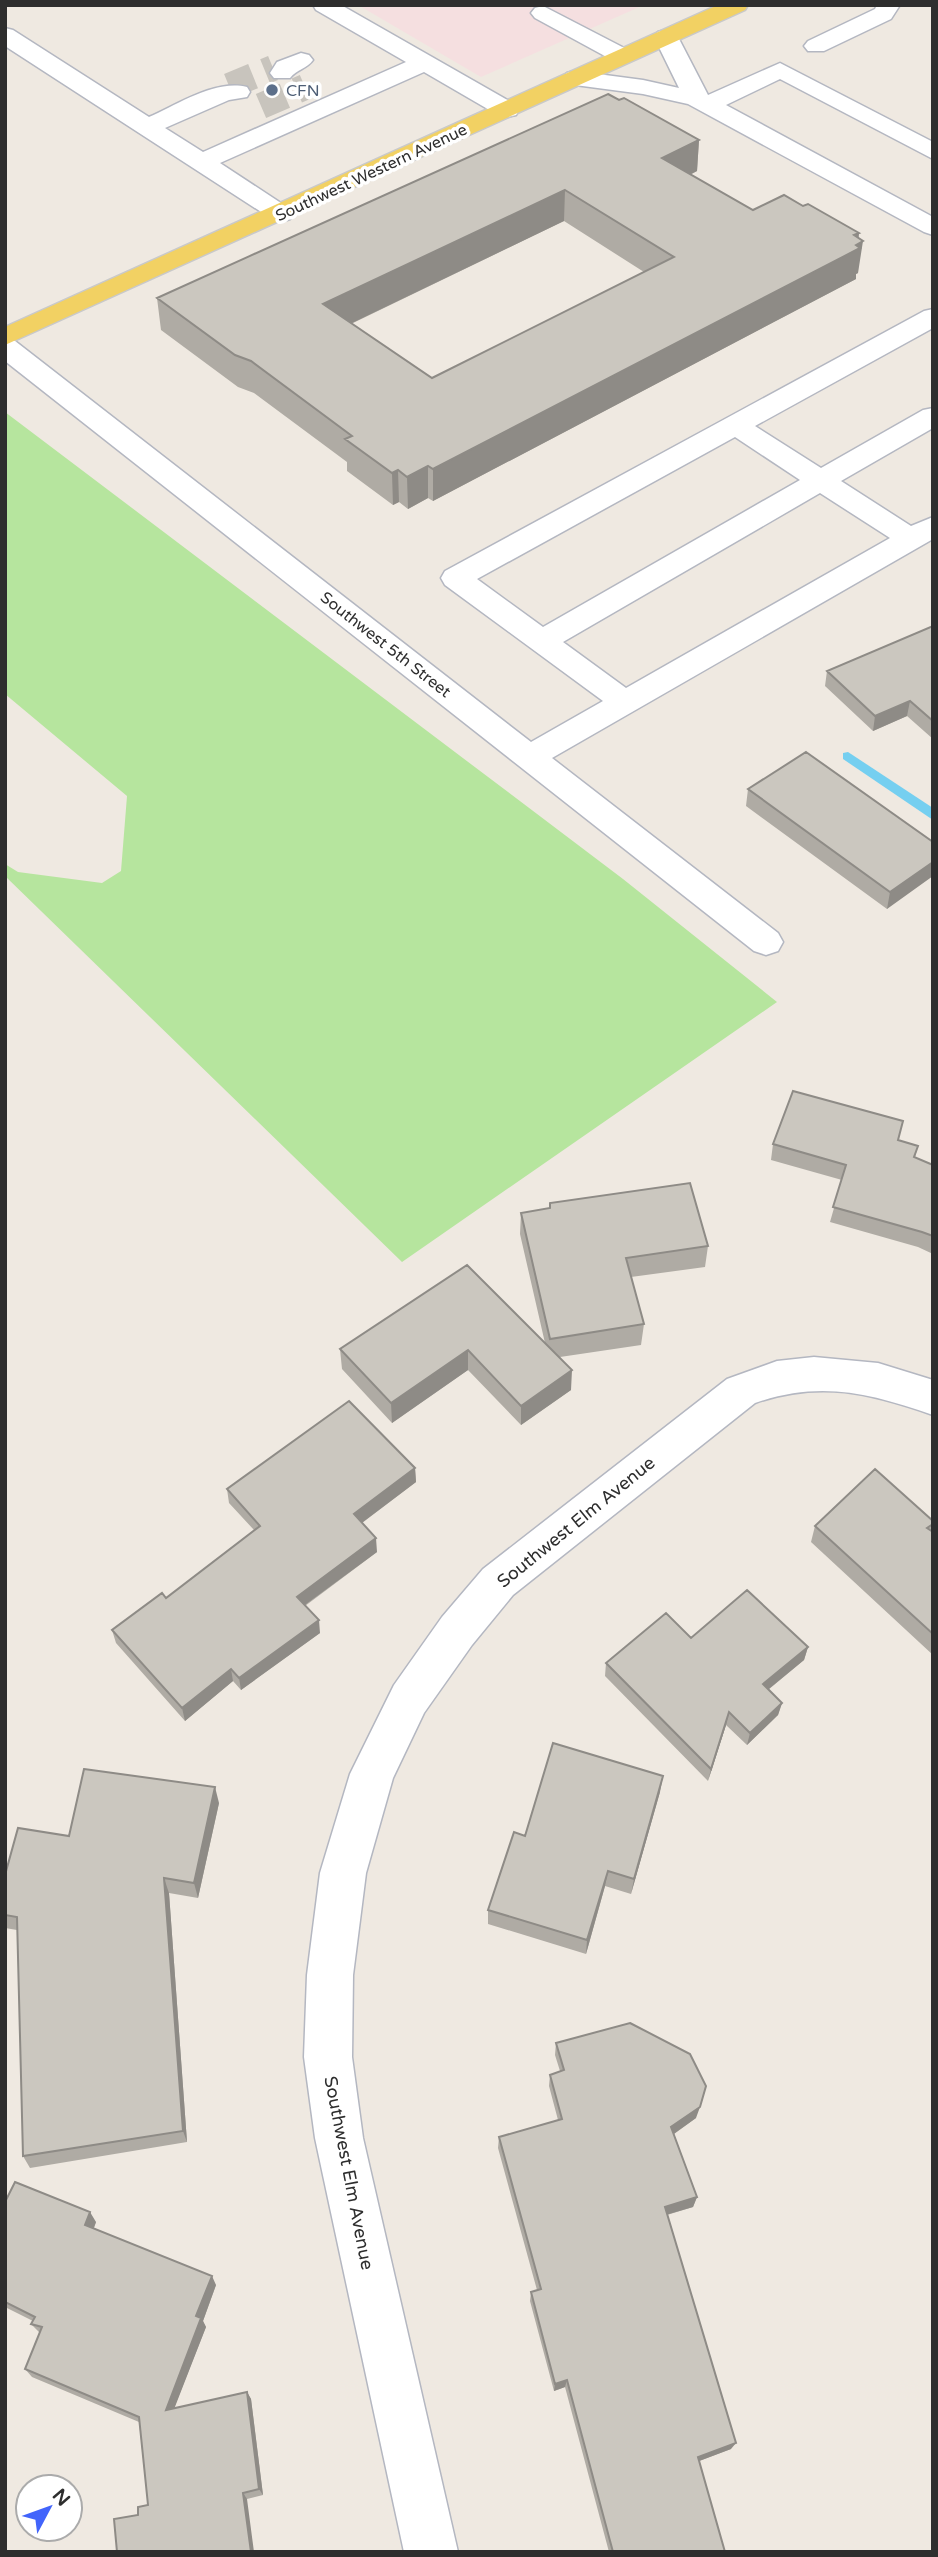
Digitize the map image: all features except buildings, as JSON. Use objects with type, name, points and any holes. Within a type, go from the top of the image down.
[{"type":"main road","name":"Southwest Western Avenue","points":[[5,337],[737,5]]},
{"type":"street","points":[[324,5],[507,110]]},
{"type":"street","points":[[560,5],[543,13],[622,57]]},
{"type":"street","points":[[816,46],[883,14],[889,5]]},
{"type":"street","points":[[5,35],[281,214]]},
{"type":"street","points":[[666,37],[702,101]]},
{"type":"street","points":[[202,162],[424,63]]},
{"type":"street","points":[[702,101],[780,70],[933,152]]},
{"type":"street","points":[[575,78],[643,87],[702,101],[933,227]]},
{"type":"street","points":[[147,127],[231,90]]},
{"type":"street","points":[[178,147],[257,113],[270,112]]},
{"type":"street","points":[[625,702],[456,578],[933,317]]},
{"type":"street","name":"Southwest 5th Street","points":[[5,347],[766,942]]},
{"type":"street","points":[[541,641],[933,416]]},
{"type":"street","points":[[735,425],[820,481],[922,533]]},
{"type":"street","points":[[529,757],[922,533]]},
{"type":"street","name":"Southwest Elm Avenue","points":[[431,2552],[339,2138],[328,2057],[330,1975],[343,1873],[372,1773],[409,1699],[457,1631],[498,1582],[741,1391],[778,1377],[861,1376],[910,1387],[933,1398]]},
{"type":"shaded area","points":[[358,5],[644,5],[481,77]]},
{"type":"green space","points":[[5,412],[623,879],[777,1002],[402,1262],[5,876],[5,864],[18,872],[102,883],[121,871],[127,796],[5,694]]},
{"type":"waterway","points":[[848,756],[933,815]]},
{"type":"tunnel","points":[[229,86],[273,68]]},
{"type":"tunnel","points":[[261,106],[305,87]]},
{"type":"place","name":"CFN","points":[[272,90]]}]
